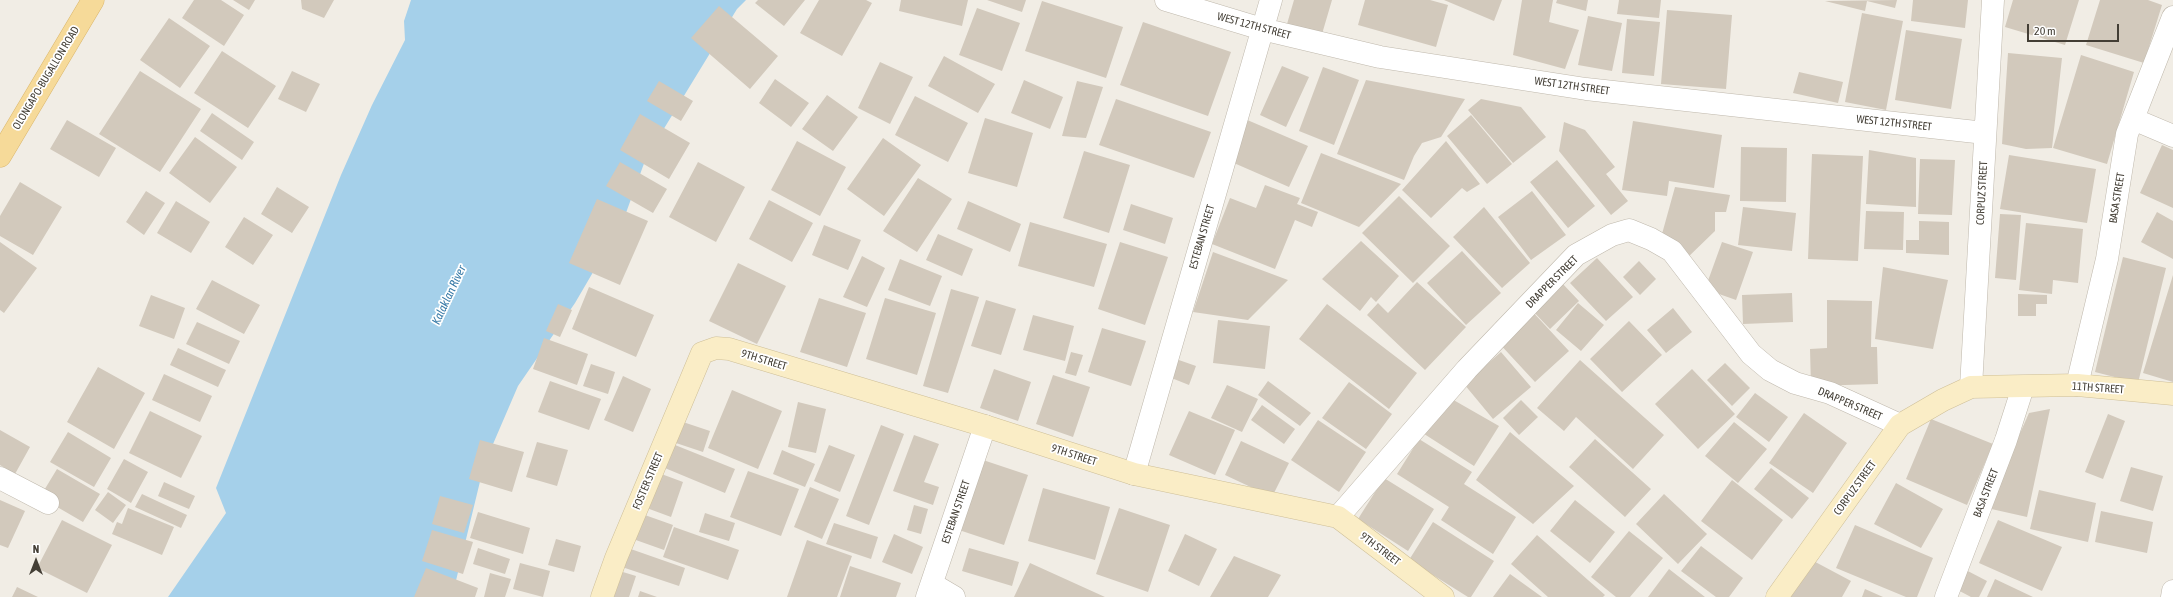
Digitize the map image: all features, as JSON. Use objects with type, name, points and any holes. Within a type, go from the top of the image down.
[{"type":"main road","name":"OLONGAPO-BUGALLON ROAD","points":[[0,156],[93,0]]},
{"type":"street","name":"WEST 12TH STREET","points":[[1166,0],[1262,29],[1380,57],[1586,89],[1985,133]]},
{"type":"street","name":"ESTEBAN STREET","points":[[1134,474],[1271,0]]},
{"type":"street","name":"CORPUZ STREET","points":[[1971,387],[1992,0]]},
{"type":"street","name":"BASA STREET","points":[[2077,385],[2107,260],[2127,134],[2173,17]]},
{"type":"street","points":[[2133,119],[2173,136]]},
{"type":"street","name":"DRAPPER STREET","points":[[1338,518],[1468,369],[1576,255],[1612,235],[1629,230],[1651,239],[1672,251],[1751,354],[1770,370],[1795,383],[1830,393],[1900,425]]},
{"type":"street","name":"9TH STREET","points":[[697,366],[702,353],[707,350],[729,349],[985,426],[1134,474],[1338,518],[1443,597]]},
{"type":"street","name":"FOSTER STREET","points":[[602,597],[616,558],[697,366]]},
{"type":"street","name":"11TH STREET","points":[[2023,387],[2077,385],[2173,394]]},
{"type":"street","name":"CORPUZ STREET","points":[[1777,597],[1900,425],[1943,400],[1971,387],[2023,387]]},
{"type":"street","name":"BASA STREET","points":[[1946,597],[2006,440],[2023,387]]},
{"type":"street","name":"ESTEBAN STREET","points":[[929,590],[985,426]]},
{"type":"street","points":[[0,478],[48,503]]},
{"type":"street","points":[[929,590],[954,597]]},
{"type":"street","points":[[2172,597],[2173,592]]},
{"type":"water","name":"Kalaklan River","points":[[411,0],[746,0],[737,9],[646,158],[623,221],[575,303],[518,386],[484,465],[452,597],[168,597],[226,513],[216,488],[341,175],[372,105],[405,40],[404,21]]},
{"type":"building","points":[[194,0],[221,0],[244,15],[224,46],[182,18]]},
{"type":"building","points":[[233,0],[255,0],[249,10]]},
{"type":"building","points":[[301,0],[334,0],[324,18],[302,9]]},
{"type":"building","points":[[758,0],[805,0],[784,26],[755,3]]},
{"type":"building","points":[[819,0],[866,0],[872,3],[842,56],[800,33]]},
{"type":"building","points":[[901,0],[968,0],[962,26],[899,11]]},
{"type":"building","points":[[987,0],[1026,0],[1022,12]]},
{"type":"building","points":[[1294,0],[1332,0],[1322,34],[1287,24]]},
{"type":"building","points":[[1365,0],[1430,0],[1448,5],[1436,47],[1358,25]]},
{"type":"building","points":[[1444,0],[1502,0],[1494,21]]},
{"type":"building","points":[[1522,0],[1553,0],[1549,22],[1579,30],[1565,69],[1513,55]]},
{"type":"building","points":[[1557,0],[1588,0],[1586,11],[1556,3]]},
{"type":"building","points":[[1619,0],[1661,0],[1659,18],[1617,14]]},
{"type":"building","points":[[1897,0],[1895,8],[1867,1],[1865,11],[1825,1]]},
{"type":"building","points":[[1913,0],[1968,0],[1965,28],[1911,21]]},
{"type":"building","points":[[2013,0],[2079,0],[2065,45],[2005,27]]},
{"type":"building","points":[[2100,0],[2148,0],[2162,5],[2144,63],[2086,45]]},
{"type":"building","points":[[1042,1],[1123,27],[1106,78],[1025,51]]},
{"type":"building","points":[[719,6],[778,56],[750,89],[691,38]]},
{"type":"building","points":[[977,8],[1020,23],[1002,71],[959,55]]},
{"type":"building","points":[[1667,10],[1732,15],[1726,89],[1661,84]]},
{"type":"building","points":[[1862,13],[1903,21],[1886,110],[1845,102]]},
{"type":"building","points":[[1588,16],[1622,23],[1612,71],[1578,65]]},
{"type":"building","points":[[169,18],[210,46],[180,88],[140,60]]},
{"type":"building","points":[[1627,19],[1660,22],[1654,76],[1622,73]]},
{"type":"building","points":[[1143,22],[1231,52],[1208,116],[1120,85]]},
{"type":"building","points":[[1906,30],[1962,39],[1951,109],[1895,100]]},
{"type":"building","points":[[222,51],[276,86],[248,128],[194,93]]},
{"type":"building","points":[[2008,53],[2062,58],[2052,148],[2026,149],[2002,144]]},
{"type":"building","points":[[2081,55],[2134,72],[2107,164],[2053,148]]},
{"type":"building","points":[[944,56],[995,84],[978,113],[928,86]]},
{"type":"building","points":[[880,62],[913,77],[890,124],[858,108]]},
{"type":"building","points":[[1282,66],[1309,77],[1286,127],[1260,115]]},
{"type":"building","points":[[1323,67],[1359,80],[1334,145],[1299,131]]},
{"type":"building","points":[[140,71],[201,109],[160,172],[99,134]]},
{"type":"building","points":[[292,71],[320,84],[306,112],[278,99]]},
{"type":"building","points":[[1799,72],[1843,82],[1838,103],[1793,93]]},
{"type":"building","points":[[775,79],[809,103],[791,127],[759,103]]},
{"type":"building","points":[[1024,80],[1063,97],[1050,129],[1011,113]]},
{"type":"building","points":[[1366,80],[1465,99],[1441,137],[1422,143],[1414,156],[1404,180],[1337,154]]},
{"type":"building","points":[[659,81],[693,101],[681,121],[647,101]]},
{"type":"building","points":[[1077,81],[1103,87],[1086,138],[1062,136]]},
{"type":"building","points":[[827,95],[858,117],[833,151],[802,129]]},
{"type":"building","points":[[915,96],[968,123],[948,162],[895,135]]},
{"type":"building","points":[[1116,99],[1211,132],[1194,178],[1099,145]]},
{"type":"building","points":[[1481,99],[1521,107],[1546,137],[1513,163],[1468,110]]},
{"type":"building","points":[[212,113],[254,142],[242,160],[200,131]]},
{"type":"building","points":[[640,114],[690,143],[669,179],[620,150]]},
{"type":"building","points":[[1471,115],[1512,164],[1487,184],[1447,136]]},
{"type":"building","points":[[985,118],[1033,133],[1017,187],[968,173]]},
{"type":"building","points":[[1245,119],[1308,146],[1289,187],[1227,160]]},
{"type":"building","points":[[67,120],[116,148],[99,177],[50,149]]},
{"type":"building","points":[[1633,121],[1722,135],[1714,188],[1669,181],[1667,196],[1622,190]]},
{"type":"building","points":[[1564,122],[1585,130],[1615,167],[1606,174],[1628,201],[1611,215],[1559,151]]},
{"type":"building","points":[[195,137],[237,167],[210,203],[169,173]]},
{"type":"building","points":[[883,138],[921,165],[884,216],[847,189]]},
{"type":"building","points":[[797,141],[846,167],[820,216],[771,190]]},
{"type":"building","points":[[1446,141],[1480,184],[1467,192],[1462,188],[1431,218],[1402,190]]},
{"type":"building","points":[[2162,145],[2173,150],[2173,208],[2140,193]]},
{"type":"building","points":[[1741,147],[1787,148],[1786,202],[1740,201]]},
{"type":"building","points":[[1869,150],[1916,158],[1916,207],[1866,204]]},
{"type":"building","points":[[1084,151],[1130,165],[1109,233],[1063,218]]},
{"type":"building","points":[[1321,153],[1401,184],[1359,227],[1301,203]]},
{"type":"building","points":[[1812,154],[1863,156],[1858,261],[1808,259]]},
{"type":"building","points":[[2009,155],[2096,169],[2087,223],[2000,209]]},
{"type":"building","points":[[1920,159],[1955,160],[1952,215],[1918,214]]},
{"type":"building","points":[[1557,160],[1595,206],[1568,228],[1530,182]]},
{"type":"building","points":[[620,162],[667,189],[653,213],[606,186]]},
{"type":"building","points":[[698,162],[745,187],[716,242],[669,217]]},
{"type":"building","points":[[918,178],[952,199],[917,252],[883,231]]},
{"type":"building","points":[[20,182],[62,207],[33,255],[0,236],[0,216]]},
{"type":"building","points":[[1265,185],[1300,198],[1297,204],[1318,212],[1312,227],[1295,220],[1275,269],[1212,244],[1230,198],[1256,208]]},
{"type":"building","points":[[277,187],[309,207],[292,233],[261,214]]},
{"type":"building","points":[[1675,187],[1730,195],[1726,212],[1715,212],[1715,231],[1684,261],[1662,234]]},
{"type":"building","points":[[146,191],[165,203],[144,235],[126,222]]},
{"type":"building","points":[[1532,191],[1566,235],[1531,260],[1498,217]]},
{"type":"building","points":[[1399,196],[1450,246],[1413,283],[1362,233]]},
{"type":"building","points":[[597,199],[648,221],[620,285],[569,263]]},
{"type":"building","points":[[769,200],[813,223],[792,262],[749,239]]},
{"type":"building","points":[[176,201],[210,222],[191,253],[157,233]]},
{"type":"building","points":[[968,201],[1021,224],[1010,252],[957,229]]},
{"type":"building","points":[[1131,204],[1173,218],[1165,244],[1123,230]]},
{"type":"building","points":[[1484,207],[1530,263],[1502,288],[1453,237]]},
{"type":"building","points":[[1743,207],[1796,213],[1792,251],[1738,245]]},
{"type":"building","points":[[1866,211],[1904,212],[1903,250],[1864,249]]},
{"type":"building","points":[[2157,212],[2173,221],[2173,259],[2141,242]]},
{"type":"building","points":[[2000,214],[2021,215],[2016,280],[1995,278]]},
{"type":"building","points":[[244,217],[273,235],[253,265],[225,247]]},
{"type":"building","points":[[1919,221],[1949,222],[1949,255],[1906,253],[1906,240],[1919,240]]},
{"type":"building","points":[[1030,222],[1107,244],[1094,287],[1018,266]]},
{"type":"building","points":[[2026,223],[2083,229],[2078,283],[2053,280],[2052,294],[2019,290]]},
{"type":"building","points":[[824,225],[861,240],[848,270],[812,255]]},
{"type":"building","points":[[938,234],[973,249],[962,276],[926,260]]},
{"type":"building","points":[[1361,241],[1399,276],[1376,302],[1371,297],[1360,311],[1322,279]]},
{"type":"building","points":[[0,242],[37,268],[4,313],[0,310]]},
{"type":"building","points":[[1120,242],[1168,257],[1145,325],[1098,309]]},
{"type":"building","points":[[1722,242],[1753,252],[1736,300],[1705,289]]},
{"type":"building","points":[[1462,251],[1501,293],[1466,325],[1427,283]]},
{"type":"building","points":[[1213,252],[1288,280],[1248,320],[1193,312]]},
{"type":"building","points":[[862,256],[885,268],[867,307],[843,297]]},
{"type":"building","points":[[2123,257],[2166,268],[2138,383],[2095,372]]},
{"type":"building","points":[[1597,258],[1633,297],[1606,321],[1570,283]]},
{"type":"building","points":[[900,259],[942,276],[930,306],[888,290]]},
{"type":"building","points":[[1639,261],[1656,279],[1640,295],[1623,277]]},
{"type":"building","points":[[738,263],[786,286],[757,344],[709,321]]},
{"type":"building","points":[[1883,267],[1948,280],[1933,349],[1875,339]]},
{"type":"building","points":[[2173,275],[2173,382],[2143,373]]},
{"type":"building","points":[[212,280],[260,305],[244,334],[196,309]]},
{"type":"building","points":[[1417,282],[1466,327],[1425,370],[1367,315],[1378,303],[1388,313]]},
{"type":"building","points":[[1561,282],[1579,301],[1550,329],[1531,309]]},
{"type":"building","points":[[589,287],[654,315],[636,357],[572,329]]},
{"type":"building","points":[[951,289],[979,297],[948,393],[923,386]]},
{"type":"building","points":[[1792,293],[1793,322],[1743,324],[1742,295]]},
{"type":"building","points":[[2018,294],[2047,295],[2047,304],[2036,304],[2036,316],[2018,316]]},
{"type":"building","points":[[151,295],[185,308],[174,339],[139,326]]},
{"type":"building","points":[[819,298],[866,313],[847,367],[800,352]]},
{"type":"building","points":[[885,298],[936,313],[917,375],[866,359]]},
{"type":"building","points":[[986,300],[1016,309],[1001,355],[971,346]]},
{"type":"building","points":[[1827,300],[1872,301],[1871,347],[1877,347],[1878,384],[1811,386],[1810,349],[1827,348]]},
{"type":"building","points":[[1578,303],[1604,325],[1581,351],[1556,330]]},
{"type":"building","points":[[558,304],[572,310],[560,337],[546,331]]},
{"type":"building","points":[[1327,304],[1417,373],[1389,409],[1299,339]]},
{"type":"building","points":[[1673,308],[1692,332],[1666,353],[1647,330]]},
{"type":"building","points":[[1530,309],[1569,351],[1535,382],[1497,341]]},
{"type":"building","points":[[1033,315],[1074,326],[1065,361],[1023,350]]},
{"type":"building","points":[[1218,320],[1270,326],[1265,369],[1213,363]]},
{"type":"building","points":[[1629,321],[1662,355],[1622,392],[1590,359]]},
{"type":"building","points":[[197,322],[240,341],[229,364],[186,344]]},
{"type":"building","points":[[1102,328],[1146,341],[1131,386],[1088,372]]},
{"type":"building","points":[[544,338],[588,354],[577,385],[533,369]]},
{"type":"building","points":[[178,348],[226,370],[218,387],[170,365]]},
{"type":"building","points":[[1071,352],[1083,355],[1076,376],[1065,373]]},
{"type":"building","points":[[1501,352],[1531,387],[1493,419],[1464,384]]},
{"type":"building","points":[[1176,359],[1196,366],[1189,385],[1169,377]]},
{"type":"building","points":[[1580,360],[1664,435],[1633,469],[1576,417],[1564,431],[1537,408]]},
{"type":"building","points":[[1725,363],[1750,388],[1732,406],[1707,380]]},
{"type":"building","points":[[591,364],[615,372],[608,394],[583,386]]},
{"type":"building","points":[[98,367],[145,393],[114,449],[67,422]]},
{"type":"building","points":[[994,369],[1031,382],[1018,421],[980,408]]},
{"type":"building","points":[[1692,369],[1735,414],[1698,449],[1655,404]]},
{"type":"building","points":[[164,374],[212,396],[200,422],[152,400]]},
{"type":"building","points":[[1053,375],[1090,387],[1073,437],[1036,424]]},
{"type":"building","points":[[623,376],[651,389],[633,432],[604,420]]},
{"type":"building","points":[[550,381],[601,399],[589,430],[538,412]]},
{"type":"building","points":[[1268,381],[1311,413],[1300,426],[1258,395]]},
{"type":"building","points":[[1349,382],[1392,414],[1366,449],[1322,418]]},
{"type":"building","points":[[1227,385],[1258,399],[1242,432],[1211,418]]},
{"type":"building","points":[[732,390],[782,411],[758,469],[708,448]]},
{"type":"building","points":[[1755,393],[1788,417],[1769,442],[1736,417]]},
{"type":"building","points":[[1450,398],[1499,426],[1474,466],[1418,430]]},
{"type":"building","points":[[1521,400],[1538,417],[1519,435],[1503,418]]},
{"type":"building","points":[[798,402],[826,409],[816,453],[788,447]]},
{"type":"building","points":[[1262,405],[1295,429],[1284,444],[1251,420]]},
{"type":"building","points":[[2050,409],[2027,517],[1987,508],[2029,413]]},
{"type":"building","points":[[150,411],[202,436],[181,478],[129,453]]},
{"type":"building","points":[[1189,411],[1235,430],[1215,475],[1169,455]]},
{"type":"building","points":[[1804,413],[1847,443],[1813,493],[1769,463]]},
{"type":"building","points":[[2108,414],[2125,421],[2103,479],[2085,472]]},
{"type":"building","points":[[1931,419],[1993,444],[1967,505],[1906,479]]},
{"type":"building","points":[[677,420],[710,431],[703,452],[670,441]]},
{"type":"building","points":[[1318,420],[1366,452],[1339,492],[1291,460]]},
{"type":"building","points":[[1734,422],[1767,449],[1738,483],[1705,456]]},
{"type":"building","points":[[881,425],[904,434],[869,525],[846,516]]},
{"type":"building","points":[[0,430],[30,447],[15,474],[0,465]]},
{"type":"building","points":[[68,432],[111,458],[94,487],[50,462]]},
{"type":"building","points":[[1510,432],[1574,486],[1533,524],[1476,480]]},
{"type":"building","points":[[914,435],[939,444],[924,482],[939,487],[933,505],[893,491]]},
{"type":"building","points":[[1419,439],[1472,472],[1464,484],[1516,517],[1493,554],[1441,520],[1449,507],[1397,474]]},
{"type":"building","points":[[1595,439],[1651,489],[1625,517],[1569,467]]},
{"type":"building","points":[[480,440],[524,452],[512,492],[469,479]]},
{"type":"building","points":[[1241,441],[1289,463],[1272,497],[1225,475]]},
{"type":"building","points":[[537,442],[568,450],[557,486],[526,477]]},
{"type":"building","points":[[670,443],[735,469],[725,493],[660,466]]},
{"type":"building","points":[[829,445],[855,455],[840,492],[814,481]]},
{"type":"building","points":[[782,450],[815,464],[805,487],[773,474]]},
{"type":"building","points":[[124,459],[148,472],[131,503],[107,489]]},
{"type":"building","points":[[983,460],[1028,475],[1004,545],[959,530]]},
{"type":"building","points":[[2131,467],[2163,476],[2153,511],[2120,501]]},
{"type":"building","points":[[1771,468],[1809,498],[1792,519],[1754,489]]},
{"type":"building","points":[[57,469],[100,494],[83,522],[40,497]]},
{"type":"building","points":[[748,471],[799,489],[781,536],[730,517]]},
{"type":"building","points":[[656,472],[683,482],[671,517],[644,507]]},
{"type":"building","points":[[1384,478],[1434,509],[1408,551],[1358,519]]},
{"type":"building","points":[[1732,480],[1783,520],[1752,560],[1701,521]]},
{"type":"building","points":[[164,482],[195,496],[189,509],[158,496]]},
{"type":"building","points":[[1896,483],[1943,509],[1921,548],[1874,524]]},
{"type":"building","points":[[810,487],[839,499],[822,539],[794,527]]},
{"type":"building","points":[[1043,488],[1110,507],[1095,560],[1028,541]]},
{"type":"building","points":[[2039,490],[2096,503],[2088,542],[2030,529]]},
{"type":"building","points":[[108,492],[126,505],[113,523],[95,510]]},
{"type":"building","points":[[142,494],[187,515],[181,528],[135,507]]},
{"type":"building","points":[[1664,494],[1707,534],[1678,564],[1636,524]]},
{"type":"building","points":[[440,496],[473,505],[464,533],[432,524]]},
{"type":"building","points":[[0,500],[25,511],[8,548],[0,545]]},
{"type":"building","points":[[1575,500],[1615,532],[1590,563],[1550,531]]},
{"type":"building","points":[[914,505],[928,509],[921,534],[907,530]]},
{"type":"building","points":[[128,508],[174,527],[162,555],[112,534],[117,522],[122,524]]},
{"type":"building","points":[[1119,508],[1170,525],[1148,592],[1096,574]]},
{"type":"building","points":[[2101,511],[2153,522],[2147,553],[2095,542]]},
{"type":"building","points":[[478,512],[530,528],[523,554],[470,538]]},
{"type":"building","points":[[705,513],[735,523],[729,541],[699,532]]},
{"type":"building","points":[[642,514],[673,525],[664,550],[633,539]]},
{"type":"building","points":[[62,520],[112,545],[87,593],[37,568]]},
{"type":"building","points":[[1998,520],[2062,547],[2042,591],[1979,563]]},
{"type":"building","points":[[1433,522],[1494,561],[1471,597],[1468,597],[1409,560]]},
{"type":"building","points":[[834,523],[878,537],[871,559],[826,544]]},
{"type":"building","points":[[1855,525],[1933,558],[1917,597],[1906,597],[1836,568]]},
{"type":"building","points":[[674,527],[739,550],[728,580],[663,557]]},
{"type":"building","points":[[432,530],[473,542],[463,574],[422,561]]},
{"type":"building","points":[[1629,531],[1663,558],[1630,597],[1616,597],[1591,577]]},
{"type":"building","points":[[894,534],[923,547],[912,574],[882,562]]},
{"type":"building","points":[[1185,534],[1217,549],[1199,586],[1168,571]]},
{"type":"building","points":[[1537,535],[1605,595],[1603,597],[1548,597],[1511,564]]},
{"type":"building","points":[[556,539],[581,546],[574,572],[548,565]]},
{"type":"building","points":[[807,540],[852,556],[837,597],[787,597]]},
{"type":"building","points":[[1701,546],[1743,578],[1729,597],[1716,597],[1681,571]]},
{"type":"building","points":[[625,547],[685,568],[679,586],[619,566]]},
{"type":"building","points":[[478,548],[510,559],[505,574],[473,564]]},
{"type":"building","points":[[969,548],[1019,562],[1012,586],[962,571]]},
{"type":"building","points":[[1234,556],[1281,575],[1268,597],[1210,597]]},
{"type":"building","points":[[1806,557],[1851,581],[1842,597],[1784,597]]},
{"type":"building","points":[[520,563],[550,571],[543,597],[513,589]]},
{"type":"building","points":[[1030,563],[1105,597],[1014,597]]},
{"type":"building","points":[[850,566],[901,583],[896,597],[840,597]]},
{"type":"building","points":[[426,568],[478,588],[475,597],[414,597]]},
{"type":"building","points":[[1962,568],[1987,581],[1979,597],[1971,597],[1952,587]]},
{"type":"building","points":[[613,569],[636,576],[629,597],[603,597]]},
{"type":"building","points":[[1669,569],[1705,597],[1648,597]]},
{"type":"building","points":[[490,573],[511,579],[505,597],[484,597]]},
{"type":"building","points":[[1510,574],[1542,597],[1493,597]]},
{"type":"building","points":[[1995,579],[2033,597],[1987,597]]},
{"type":"building","points":[[17,587],[38,597],[12,597]]},
{"type":"building","points":[[1865,589],[1883,597],[1862,597]]},
{"type":"building","points":[[640,591],[657,597],[638,597]]}]
